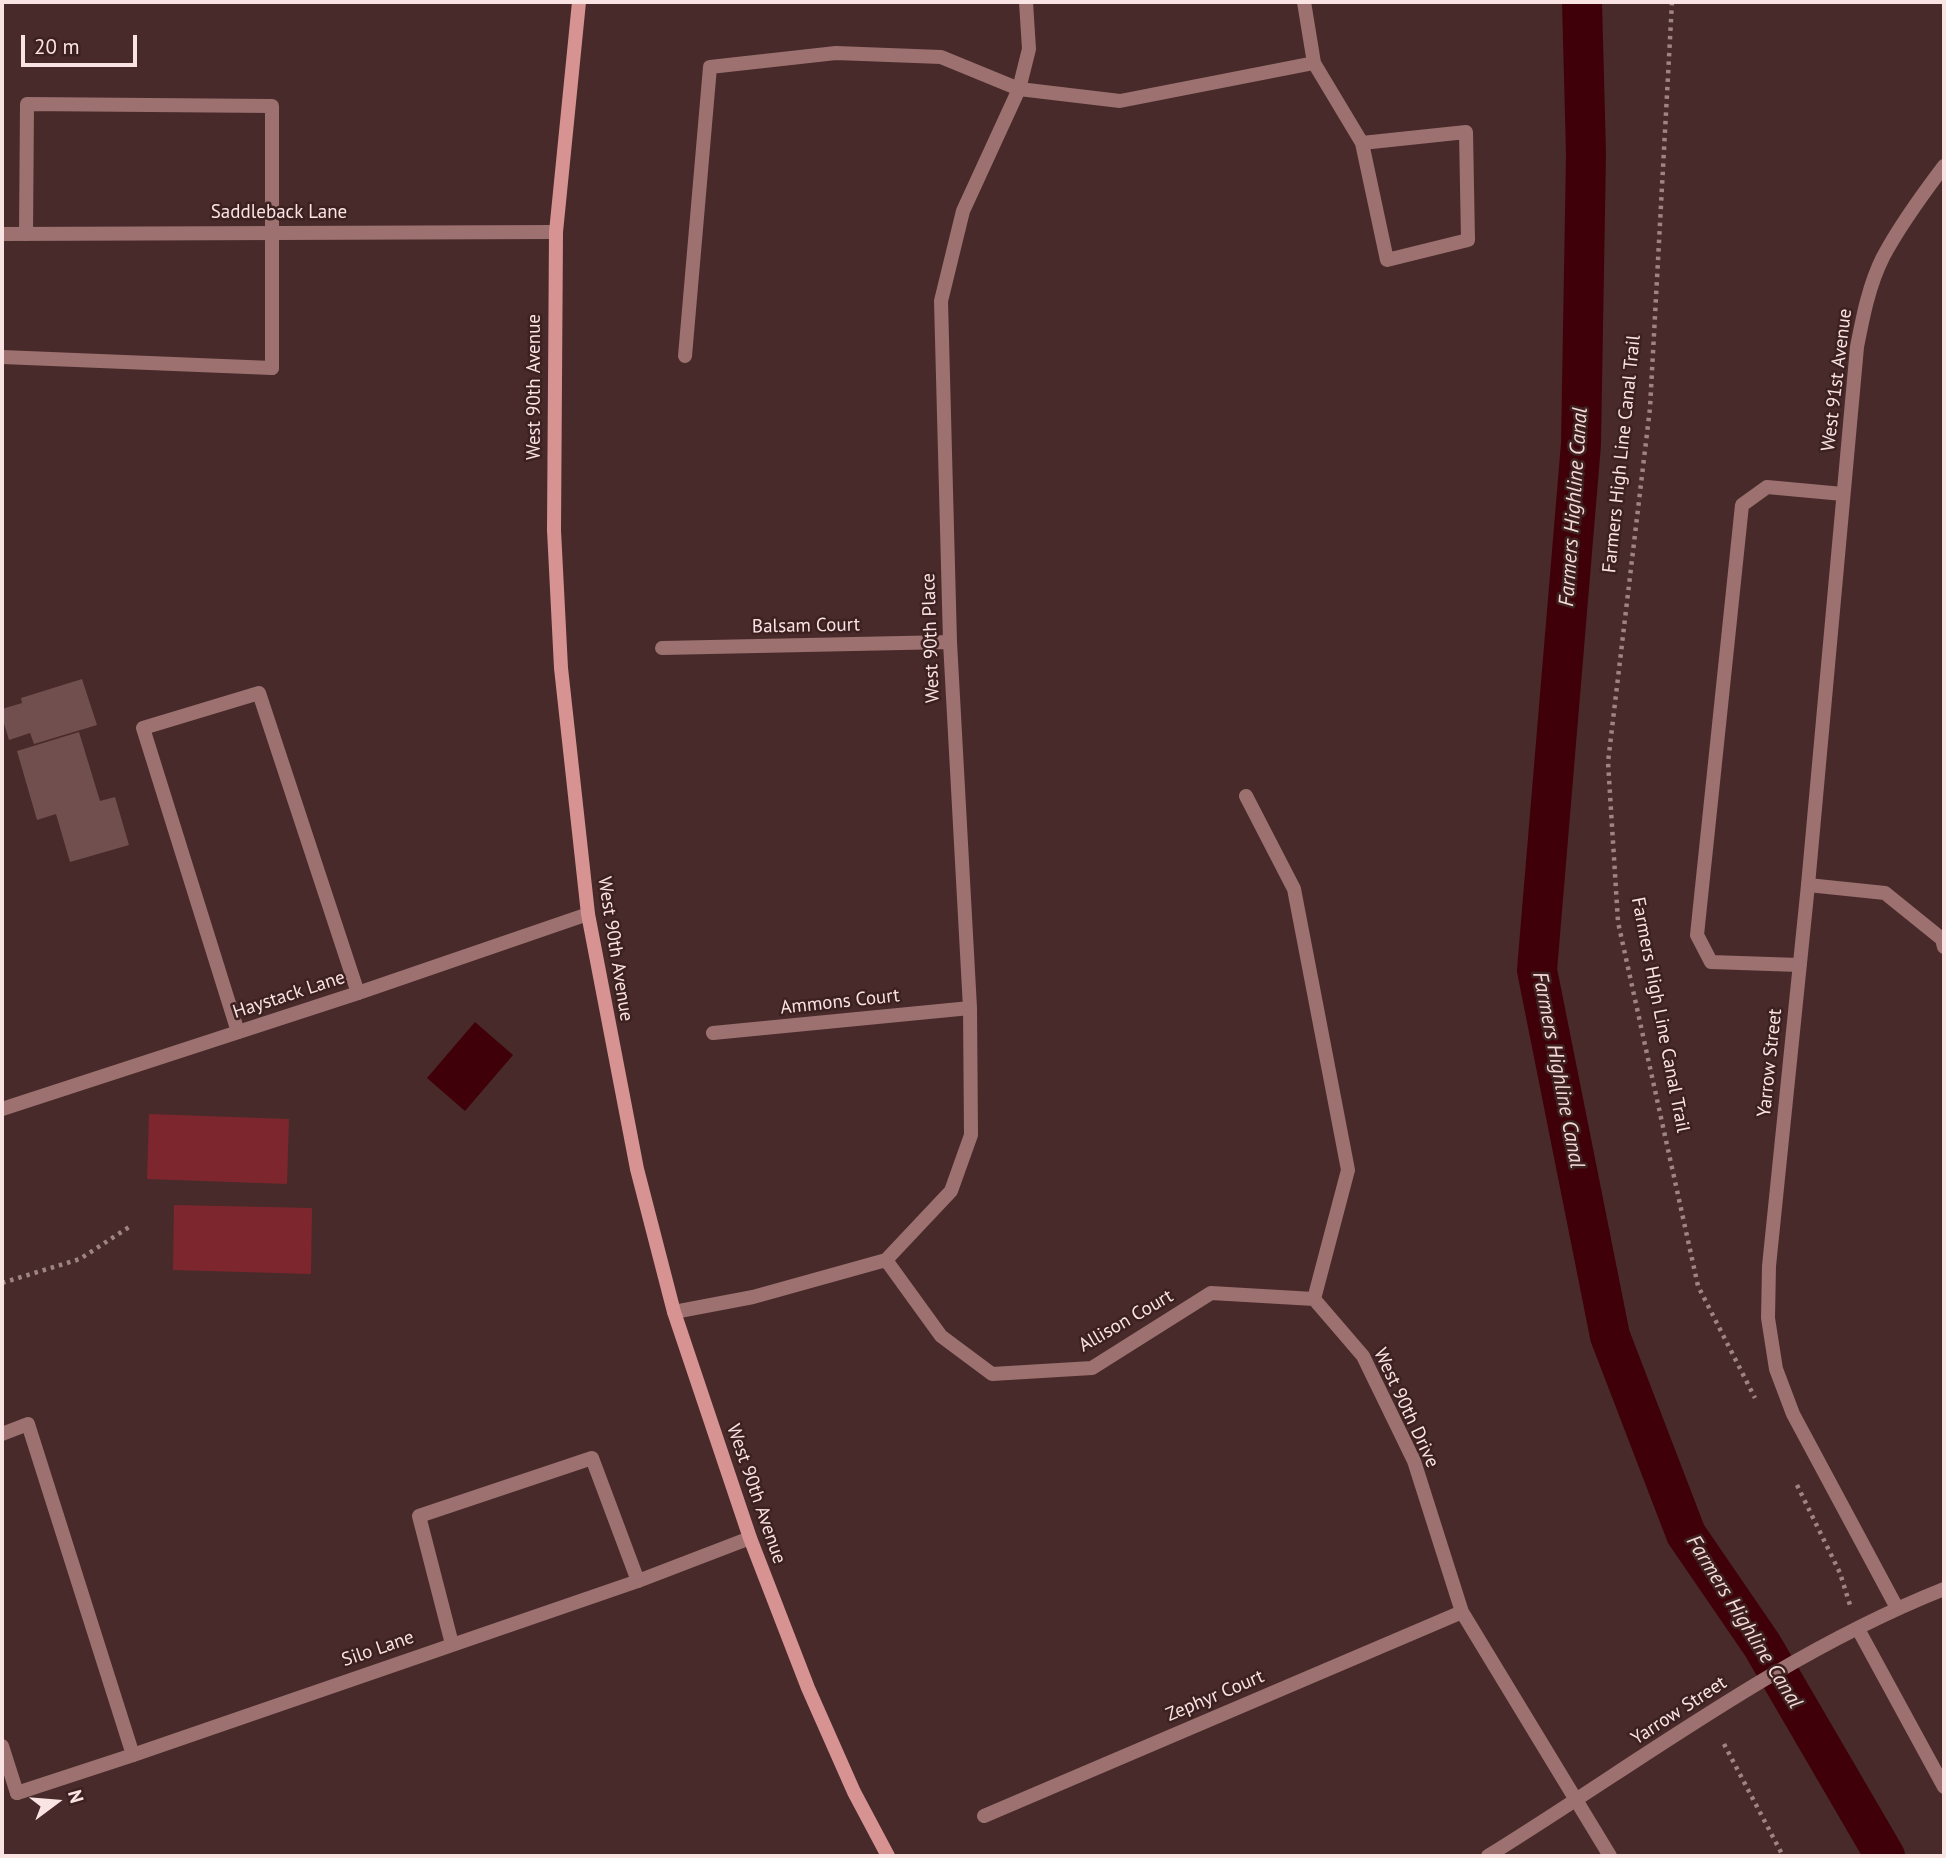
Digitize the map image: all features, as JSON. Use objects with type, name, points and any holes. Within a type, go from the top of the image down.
[{"type":"street","name":"West 90th Avenue","points":[[579,2],[556,232],[554,530],[561,668],[588,914],[637,1169],[674,1312],[750,1538],[808,1688],[854,1791],[888,1856]]},
{"type":"street","name":"West 90th Place","points":[[886,1260],[951,1191],[971,1135],[970,1008],[950,642],[941,301],[963,211],[1019,89],[1030,49],[1026,2]]},
{"type":"street","points":[[1304,2],[1314,63],[1362,143],[1387,260],[1468,240],[1466,132],[1362,143]]},
{"type":"street","points":[[685,356],[710,67],[836,53],[941,57],[1019,89],[1119,102],[1314,63]]},
{"type":"street","points":[[2,357],[272,368],[272,106],[27,104],[26,234]]},
{"type":"street","name":"West 91st Avenue","points":[[1843,494],[1857,347],[1865,305],[1882,258],[1913,207],[1944,166]]},
{"type":"street","name":"Saddleback Lane","points":[[2,234],[556,232]]},
{"type":"street","points":[[1799,965],[1711,962],[1698,935],[1742,505],[1766,487],[1843,494]]},
{"type":"street","name":"Yarrow Street","points":[[1843,494],[1808,885],[1769,1266],[1768,1318],[1776,1369],[1793,1414],[1896,1608]]},
{"type":"street","name":"Balsam Court","points":[[662,648],[950,642]]},
{"type":"street","points":[[238,1032],[143,728],[259,693],[358,993]]},
{"type":"street","points":[[1246,796],[1294,889],[1348,1170],[1314,1299]]},
{"type":"street","points":[[1808,885],[1885,893],[1943,942]]},
{"type":"street","name":"Haystack Lane","points":[[2,1109],[358,993],[588,914]]},
{"type":"street","name":"Ammons Court","points":[[713,1034],[970,1008]]},
{"type":"street","points":[[674,1312],[753,1297],[886,1260]]},
{"type":"street","name":"Allison Court","points":[[886,1260],[941,1336],[992,1374],[1091,1368],[1212,1293],[1314,1299]]},
{"type":"street","name":"West 90th Drive","points":[[1314,1299],[1363,1356],[1414,1461],[1462,1612],[1610,1856]]},
{"type":"street","points":[[2,1434],[28,1424],[133,1755]]},
{"type":"street","points":[[452,1644],[419,1516],[592,1458],[638,1581]]},
{"type":"street","name":"Silo Lane","points":[[2,1746],[17,1793],[638,1581],[750,1538]]},
{"type":"street","name":"Yarrow Street","points":[[1488,1856],[1744,1692],[1896,1608],[1944,1589]]},
{"type":"street","name":"Zephyr Court","points":[[984,1816],[1462,1612]]},
{"type":"street","points":[[1857,1629],[1944,1787]]},
{"type":"path","name":"Farmers High Line Canal Trail","points":[[1672,2],[1650,408],[1608,762],[1618,922],[1698,1286],[1758,1403]]},
{"type":"path","points":[[2,1283],[80,1259],[129,1227]]},
{"type":"path","points":[[1793,1476],[1840,1573],[1857,1629]]},
{"type":"path","points":[[1724,1744],[1783,1856]]},
{"type":"shaded area","points":[[475,1022],[513,1055],[465,1111],[427,1078]]},
{"type":"shaded area","points":[[149,1114],[289,1119],[287,1184],[147,1179]]},
{"type":"shaded area","points":[[174,1205],[312,1208],[311,1274],[173,1270]]},
{"type":"building","points":[[82,679],[97,725],[34,744],[30,733],[9,740],[2,709],[22,703],[21,698]]},
{"type":"building","points":[[79,732],[100,801],[115,797],[129,845],[70,862],[56,814],[37,820],[17,751]]},
{"type":"waterway","name":"Farmers Highline Canal","points":[[1582,2],[1586,154],[1581,444],[1537,970],[1610,1336],[1686,1534],[1762,1645],[1885,1856]]}]
